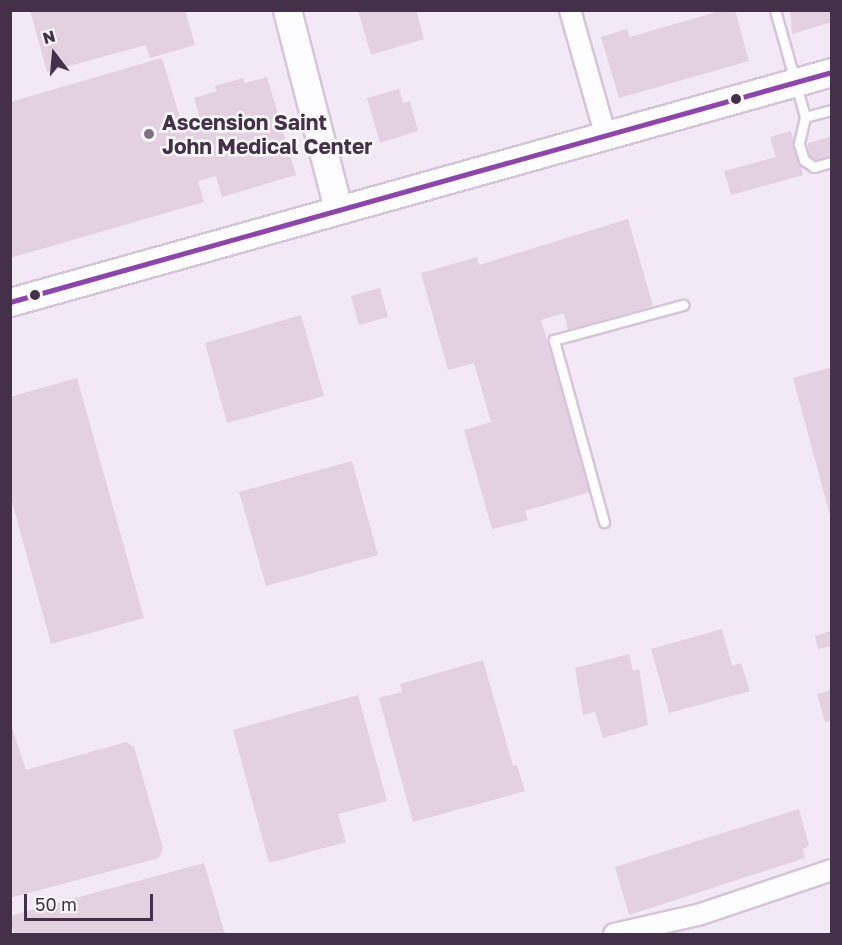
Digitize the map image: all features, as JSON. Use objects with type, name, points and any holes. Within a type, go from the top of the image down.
[{"type":"main road","points":[[287,10],[338,208]]},
{"type":"main road","points":[[10,302],[338,208],[831,72]]},
{"type":"street","points":[[570,10],[605,134]]},
{"type":"street","points":[[614,934],[701,914],[831,870]]},
{"type":"lane","points":[[775,10],[806,117],[799,144],[804,160],[814,167],[831,162]]},
{"type":"lane","points":[[806,117],[831,110]]},
{"type":"lane","points":[[604,522],[554,340],[683,305]]},
{"type":"building","points":[[30,10],[185,10],[195,45],[150,58],[146,45],[47,72]]},
{"type":"building","points":[[358,10],[416,10],[424,39],[371,55]]},
{"type":"building","points":[[723,10],[735,10],[749,61],[619,98],[601,37],[627,29],[630,37]]},
{"type":"building","points":[[790,10],[832,10],[832,22],[792,34]]},
{"type":"building","name":"Ascension Saint John Medical Center","points":[[162,58],[182,124],[200,119],[194,98],[217,91],[215,86],[243,78],[245,83],[267,77],[296,175],[222,197],[216,176],[198,181],[204,202],[10,258],[10,102]]},
{"type":"building","points":[[399,89],[403,103],[410,101],[418,131],[380,143],[367,98]]},
{"type":"building","points":[[791,131],[803,175],[731,195],[724,171],[776,157],[770,137]]},
{"type":"building","points":[[832,136],[832,157],[809,161],[808,143]]},
{"type":"building","points":[[628,219],[653,306],[568,330],[564,313],[541,320],[590,492],[525,511],[528,520],[492,529],[464,430],[491,422],[474,363],[448,370],[421,273],[477,257],[479,265]]},
{"type":"building","points":[[380,288],[388,317],[359,325],[351,296]]},
{"type":"building","points":[[301,315],[324,396],[227,423],[205,343]]},
{"type":"building","points":[[832,367],[832,519],[831,519],[793,378]]},
{"type":"building","points":[[77,378],[144,618],[51,644],[10,494],[10,397]]},
{"type":"building","points":[[352,461],[378,555],[266,586],[239,492]]},
{"type":"building","points":[[722,629],[732,666],[741,663],[750,691],[669,713],[651,649]]},
{"type":"building","points":[[831,631],[832,646],[818,649],[815,636]]},
{"type":"building","points":[[629,654],[633,671],[639,669],[648,725],[603,738],[595,712],[583,715],[575,668]]},
{"type":"building","points":[[483,660],[513,766],[517,765],[525,791],[413,822],[379,698],[402,692],[400,684]]},
{"type":"building","points":[[832,690],[832,720],[825,722],[817,694]]},
{"type":"building","points":[[358,695],[387,801],[338,814],[346,842],[269,863],[233,730]]},
{"type":"building","points":[[10,721],[26,770],[126,742],[134,747],[163,848],[159,858],[10,898]]},
{"type":"building","points":[[799,809],[809,846],[803,849],[805,858],[629,915],[615,867]]},
{"type":"building","points":[[204,863],[225,934],[14,934],[10,916]]},
{"type":"transit line","points":[[10,302],[832,72]]},
{"type":"place","name":"Ascension Saint John Medical Center","points":[[149,134]]}]
